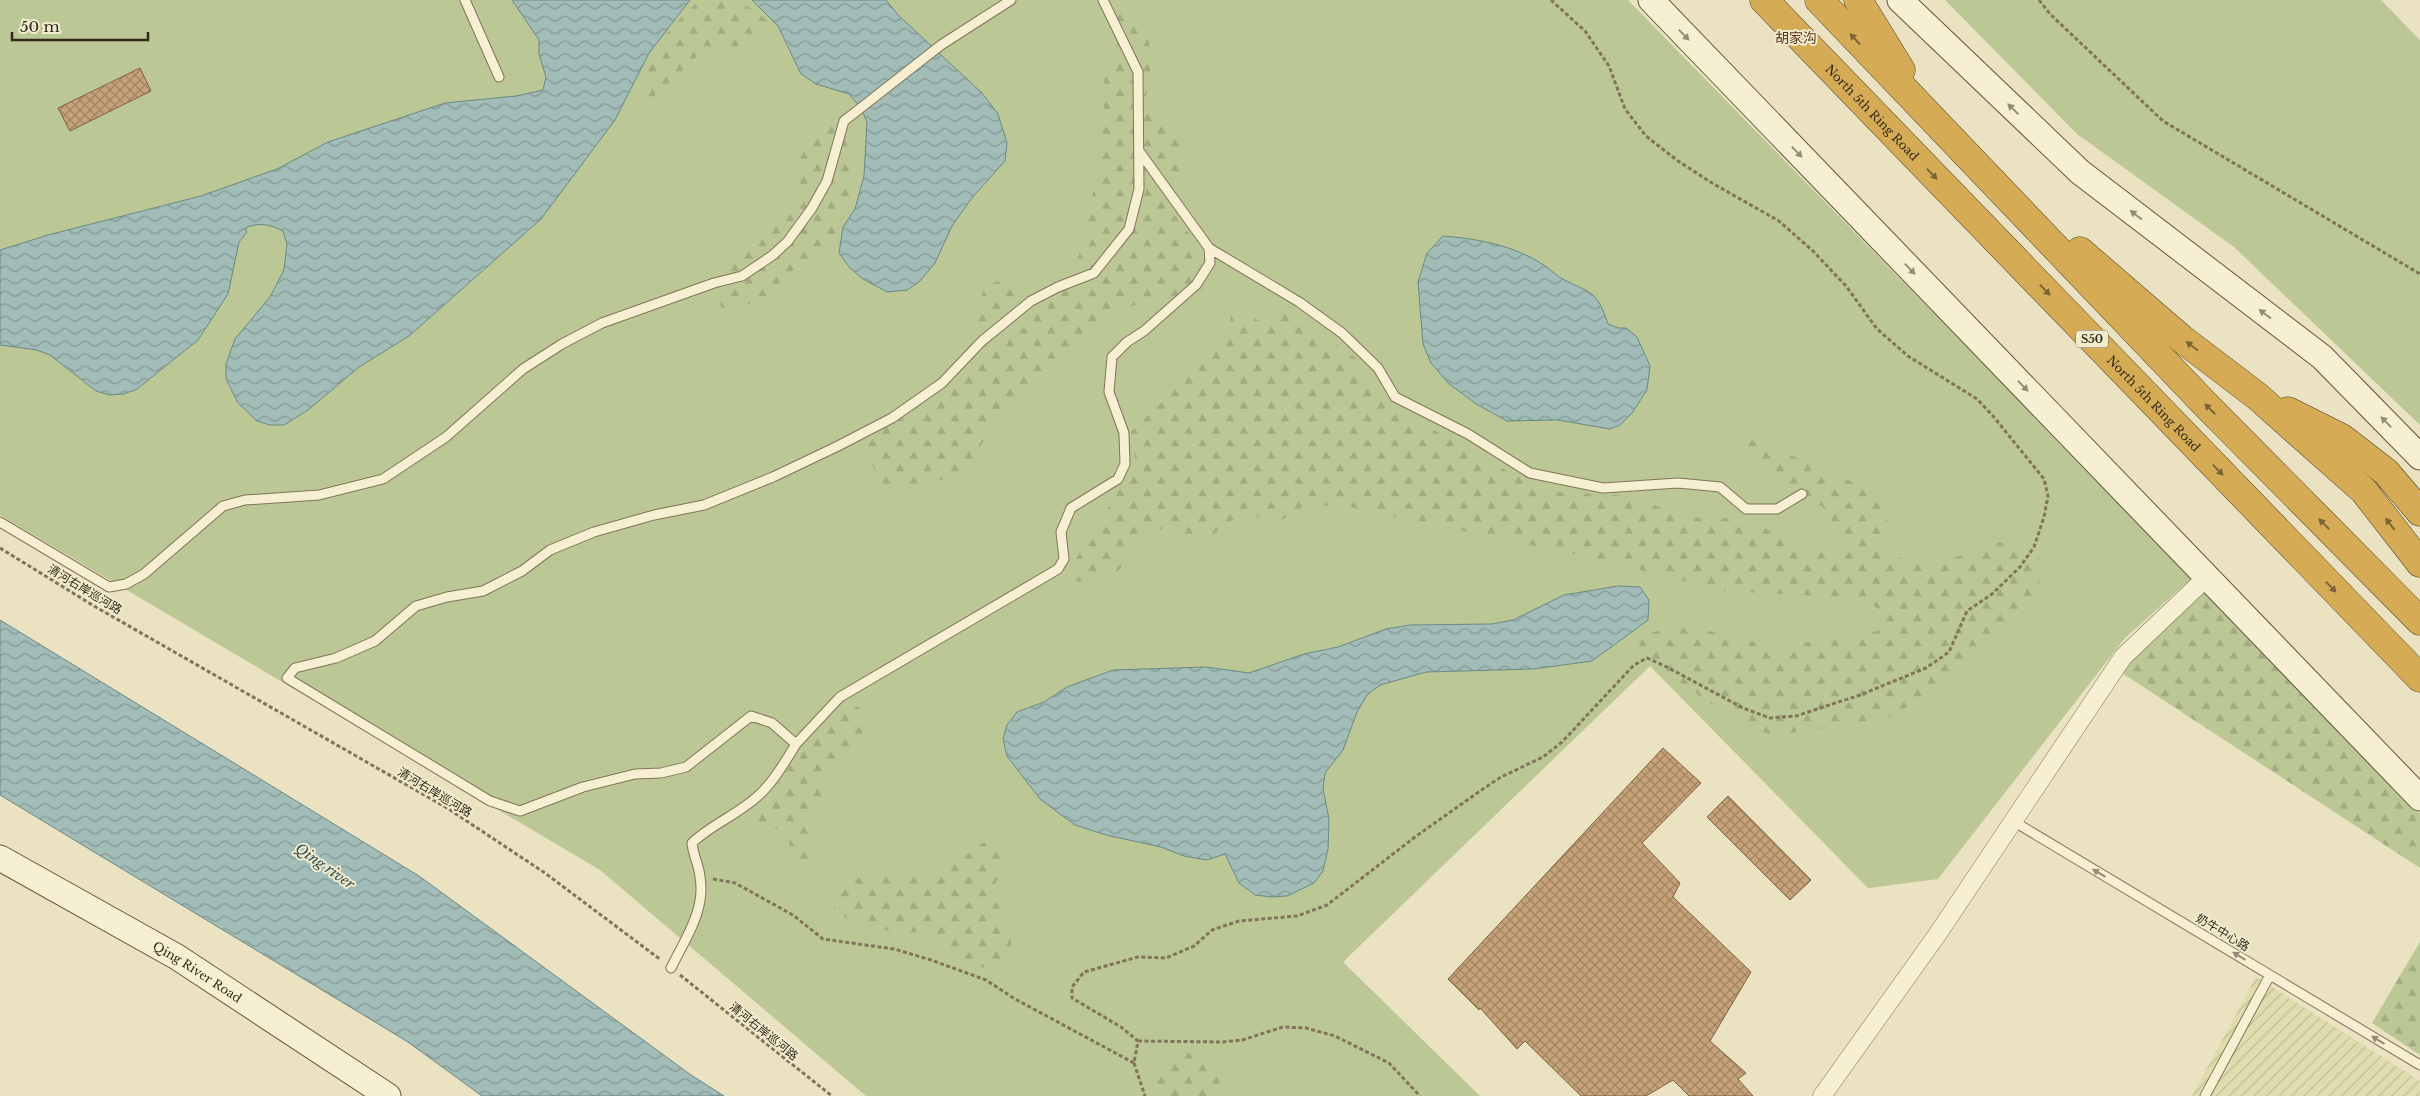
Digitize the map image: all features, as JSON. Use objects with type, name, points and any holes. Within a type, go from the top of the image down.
[{"type":"highway","name":"North 5th Ring Road","points":[[1764,0],[2418,676]]},
{"type":"highway","points":[[1818,0],[2205,404],[2420,621]]},
{"type":"highway","points":[[1858,0],[1929,117]]},
{"type":"highway","points":[[1949,137],[2182,339],[2257,396],[2364,491],[2420,563]]},
{"type":"highway","points":[[2257,396],[2342,438],[2386,472],[2420,512]]},
{"type":"street","points":[[1650,0],[2420,798]]},
{"type":"street","points":[[1900,0],[2080,172],[2322,357],[2420,457]]},
{"type":"street","points":[[1822,1096],[1937,935],[2124,657],[2207,577]]},
{"type":"street","name":"Qing River Road","points":[[0,858],[177,957],[388,1096]]},
{"type":"lane","points":[[465,0],[498,77]]},
{"type":"lane","points":[[0,522],[109,587],[126,584],[144,574],[223,506],[245,500],[319,495],[383,479],[446,437],[523,369],[562,344],[602,323],[742,276],[773,255],[788,241],[812,208],[827,181],[844,121],[941,45],[1011,0]]},
{"type":"lane","points":[[796,744],[772,722],[751,716],[686,766],[660,773],[636,774],[583,787],[520,811],[490,801],[287,678],[295,668],[336,658],[375,641],[416,606],[447,597],[483,591],[522,571],[550,550],[594,532],[654,515],[704,505],[773,477],[892,418],[942,383],[982,341],[1031,301],[1058,287],[1094,273],[1129,229],[1139,189],[1138,72],[1103,0]]},
{"type":"lane","points":[[1139,150],[1209,248],[1299,302],[1342,333],[1378,368],[1395,397],[1468,434],[1530,474],[1603,488],[1678,483],[1720,487],[1746,509],[1777,509],[1802,494]]},
{"type":"lane","points":[[670,968],[700,908],[700,876],[693,857],[692,843],[704,832],[758,796],[780,771],[796,744],[840,697],[1058,569],[1064,559],[1061,532],[1070,508],[1118,479],[1125,464],[1124,433],[1109,392],[1112,357],[1127,342],[1144,331],[1196,285],[1210,263],[1209,248]]},
{"type":"lane","name":"奶牛中心路","points":[[2013,821],[2420,1065]]},
{"type":"lane","points":[[2205,1096],[2270,975]]},
{"type":"path","points":[[1420,1096],[1389,1063],[1335,1036],[1306,1028],[1283,1027],[1242,1040],[1228,1042],[1138,1041],[1121,1027],[1072,998],[1072,986],[1084,972],[1138,957],[1166,958],[1194,946],[1212,930],[1239,921],[1298,916],[1327,905],[1415,837],[1480,791],[1501,777],[1543,757],[1562,742],[1634,665],[1647,658],[1743,708],[1770,718],[1796,716],[1829,707],[1926,668],[1949,652],[1967,611],[1992,594],[2020,567],[2034,547],[2044,517],[2048,496],[2044,478],[1977,399],[1908,356],[1877,330],[1846,286],[1813,251],[1779,221],[1712,184],[1646,136],[1625,109],[1609,66],[1590,38],[1551,0]]},
{"type":"path","points":[[2039,0],[2050,14],[2163,121],[2420,274]]},
{"type":"path","name":"清河右岸巡河路","points":[[0,548],[94,606],[447,808],[545,872],[832,1096]]},
{"type":"path","points":[[700,876],[735,883],[793,915],[823,939],[894,949],[986,980],[1048,1018],[1134,1062]]},
{"type":"path","points":[[1138,1041],[1134,1062],[1145,1096]]},
{"type":"shaded area","points":[[2256,977],[2420,1081],[2420,1096],[2192,1096]]},
{"type":"green space","points":[[0,0],[1628,0],[2192,578],[2125,638],[1938,879],[1868,888],[1650,666],[1343,962],[1480,1096],[866,1096],[600,870],[0,515]]},
{"type":"green space","points":[[700,0],[721,0],[738,3],[761,15],[769,23],[765,32],[738,46],[696,57],[671,82],[656,91],[652,114],[645,104],[642,83],[650,56],[679,19]]},
{"type":"green space","points":[[1098,0],[1125,0],[1125,14],[1149,41],[1150,75],[1145,101],[1179,137],[1181,175],[1173,187],[1152,187],[1194,240],[1204,290],[1106,312],[1064,352],[1029,395],[993,426],[963,474],[888,493],[864,451],[871,426],[945,372],[976,335],[983,290],[997,281],[1016,289],[1027,306],[1071,283],[1085,231],[1096,178],[1104,98],[1104,71],[1119,57],[1104,9]]},
{"type":"green space","points":[[1945,0],[2381,0],[2420,40],[2420,425],[2234,247],[2077,134]]},
{"type":"green space","points":[[834,121],[844,138],[850,156],[852,176],[845,214],[836,232],[810,262],[790,272],[774,290],[760,300],[735,307],[721,308],[719,291],[722,273],[733,253],[755,239],[792,208],[798,163],[809,139]]},
{"type":"green space","points":[[1234,306],[1261,322],[1285,309],[1356,358],[1364,381],[1387,404],[1543,491],[1634,496],[1673,513],[1711,520],[1740,516],[1811,551],[1843,548],[1838,532],[1823,507],[1756,467],[1741,448],[1752,435],[1771,448],[1837,473],[1885,502],[1888,524],[1870,546],[1928,568],[1996,542],[2022,545],[2047,564],[2026,610],[1950,682],[1882,721],[1772,735],[1742,725],[1668,674],[1638,650],[1641,636],[1667,628],[1700,629],[1776,647],[1878,631],[1890,615],[1859,598],[1723,591],[1601,560],[1350,507],[1307,504],[1277,523],[1249,514],[1225,523],[1209,539],[1193,542],[1185,550],[1177,530],[1165,527],[1143,540],[1115,575],[1083,582],[1072,581],[1073,563],[1136,464],[1131,432],[1224,342]]},
{"type":"green space","points":[[2211,590],[2420,813],[2420,868],[2122,673],[2130,661],[2201,592]]},
{"type":"green space","points":[[847,702],[860,708],[865,726],[859,744],[833,767],[828,778],[825,792],[812,814],[812,851],[808,871],[800,872],[788,857],[791,826],[768,830],[754,818],[812,734]]},
{"type":"green space","points":[[993,837],[1008,853],[1002,873],[991,890],[1010,932],[1010,951],[1003,964],[986,969],[920,932],[895,933],[851,921],[834,910],[835,892],[845,880],[900,873],[932,882]]},
{"type":"green space","points":[[2420,942],[2420,1055],[2372,1023]]},
{"type":"green space","points":[[1182,1051],[1200,1056],[1222,1081],[1222,1096],[1154,1096],[1157,1074],[1160,1069],[1168,1060]]},
{"type":"water","points":[[512,0],[690,0],[649,53],[615,120],[541,219],[409,336],[359,367],[308,410],[284,425],[270,425],[257,421],[238,403],[226,379],[226,364],[235,339],[270,297],[284,270],[287,244],[283,231],[269,225],[260,224],[245,228],[247,232],[239,242],[228,294],[198,340],[137,389],[124,394],[109,395],[96,391],[50,355],[37,350],[0,345],[0,250],[48,235],[201,196],[277,169],[328,142],[445,103],[516,96],[543,90],[546,77],[539,54],[539,40]]},
{"type":"water","points":[[752,0],[886,0],[898,15],[982,93],[998,114],[1007,143],[1005,161],[971,199],[952,226],[935,263],[919,282],[907,290],[887,292],[863,279],[850,268],[839,253],[843,227],[855,209],[864,176],[867,122],[861,108],[849,94],[816,84],[801,74],[778,26]]},
{"type":"water","points":[[1443,236],[1493,243],[1527,256],[1561,278],[1591,294],[1600,304],[1608,324],[1618,328],[1626,328],[1637,337],[1650,366],[1647,390],[1632,413],[1620,425],[1610,429],[1558,420],[1507,421],[1478,405],[1449,384],[1431,363],[1423,344],[1418,282],[1427,253]]},
{"type":"water","points":[[1618,586],[1640,587],[1649,600],[1648,620],[1592,661],[1533,669],[1426,672],[1380,685],[1367,695],[1357,712],[1343,750],[1325,773],[1323,789],[1329,819],[1328,849],[1323,871],[1314,883],[1287,896],[1255,895],[1239,883],[1225,854],[1207,860],[1184,856],[1161,847],[1106,835],[1075,825],[1040,799],[1007,756],[1003,739],[1007,725],[1017,712],[1044,702],[1067,687],[1113,670],[1206,667],[1249,673],[1304,654],[1338,647],[1386,629],[1410,625],[1492,624],[1513,620],[1564,595]]},
{"type":"water","name":"Qing river","points":[[0,620],[419,876],[691,1075],[724,1096],[482,1096],[408,1042],[0,795]]},
{"type":"building","points":[[140,68],[151,91],[70,131],[58,108]]},
{"type":"building","points":[[1663,748],[1701,783],[1642,843],[1680,883],[1673,897],[1751,972],[1710,1041],[1746,1073],[1738,1079],[1753,1096],[1689,1096],[1673,1080],[1646,1096],[1581,1096],[1525,1041],[1517,1049],[1480,1008],[1479,1010],[1448,979]]},
{"type":"building","points":[[1728,796],[1811,880],[1790,900],[1707,817]]},
{"type":"district","name":"胡家沟","points":[[1796,38]]}]
